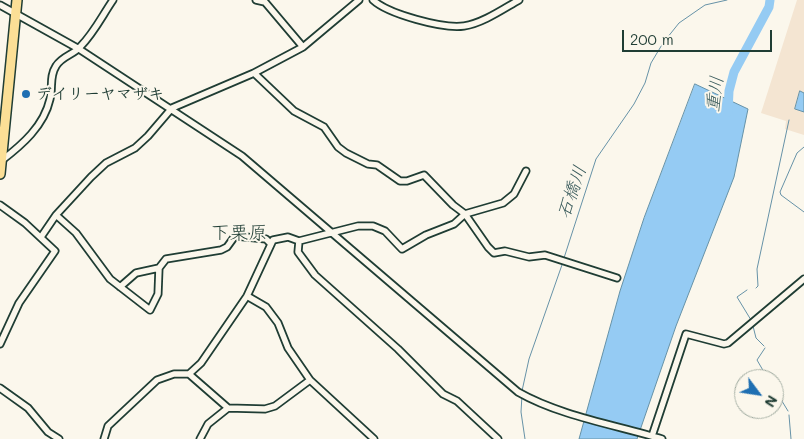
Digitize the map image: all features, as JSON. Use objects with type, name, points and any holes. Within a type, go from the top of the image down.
[{"type":"highway","points":[[0,174],[17,0]]},
{"type":"street","points":[[1,157],[32,133],[43,117],[50,98],[51,77],[57,65],[61,60],[79,49],[93,32],[114,0]]},
{"type":"street","points":[[256,0],[265,2],[303,46]]},
{"type":"street","points":[[41,237],[56,215],[106,163],[135,148],[172,108],[254,73],[303,46],[359,0]]},
{"type":"street","points":[[373,0],[402,16],[463,26],[479,21],[519,0]]},
{"type":"street","points":[[0,4],[79,49],[172,108],[261,171],[518,392],[529,398],[578,415],[662,439]]},
{"type":"street","points":[[254,73],[294,111],[324,127],[338,147],[346,154],[368,164],[377,165],[400,181],[408,181],[424,175],[453,205],[465,214],[494,253],[505,251],[530,257],[545,255],[617,278]]},
{"type":"street","points":[[189,374],[201,363],[247,296],[273,240],[288,237],[298,241],[358,226],[373,226],[385,230],[402,249],[426,235],[454,224],[465,214],[503,203],[514,194],[526,171]]},
{"type":"street","points":[[0,205],[41,237],[55,251],[19,303],[0,344]]},
{"type":"street","points":[[56,215],[76,233],[110,279],[150,310],[158,294],[159,268],[166,259],[221,250],[235,236],[266,239],[270,243]]},
{"type":"street","points":[[298,241],[298,252],[315,275],[398,349],[443,394],[457,401],[498,439]]},
{"type":"street","points":[[120,287],[136,274],[159,268]]},
{"type":"street","points":[[652,436],[686,334],[724,344],[728,343],[804,279]]},
{"type":"street","points":[[247,296],[266,307],[278,323],[288,348],[310,380],[374,439]]},
{"type":"street","points":[[104,439],[108,426],[158,380],[174,374],[189,374],[228,408],[265,409],[275,406],[310,380]]},
{"type":"street","points":[[0,388],[28,408],[48,432],[59,439]]},
{"type":"street","points":[[200,439],[208,424],[228,408]]},
{"type":"shaded area","points":[[797,0],[804,0],[804,135],[785,129],[786,121],[761,113]]},
{"type":"water","points":[[695,84],[748,109],[734,177],[676,326],[637,439],[579,439],[620,291],[644,218]]},
{"type":"water","points":[[800,91],[804,93],[804,112],[795,109]]},
{"type":"waterway","name":"石橋川","points":[[564,258],[596,159],[634,104],[645,83],[651,63],[663,43],[679,23],[705,5],[727,0]]},
{"type":"waterway","name":"重川","points":[[728,112],[729,91],[734,72],[769,7],[770,0]]},
{"type":"waterway","points":[[756,288],[758,286],[757,269],[789,120]]},
{"type":"waterway","points":[[804,147],[797,153],[780,192],[781,195],[804,212]]},
{"type":"waterway","name":"石橋川","points":[[522,391],[529,359],[563,262]]},
{"type":"waterway","points":[[747,290],[737,297],[751,320]]},
{"type":"waterway","points":[[753,326],[756,338],[764,346]]},
{"type":"waterway","points":[[762,369],[757,360],[765,348]]},
{"type":"waterway","name":"石橋川","points":[[522,395],[521,412],[525,439]]},
{"type":"waterway","points":[[784,404],[788,411]]},
{"type":"waterway","points":[[789,415],[791,439]]},
{"type":"place","name":"デイリーヤマザキ","points":[[26,94]]},
{"type":"district","name":"下栗原","points":[[239,233]]}]
